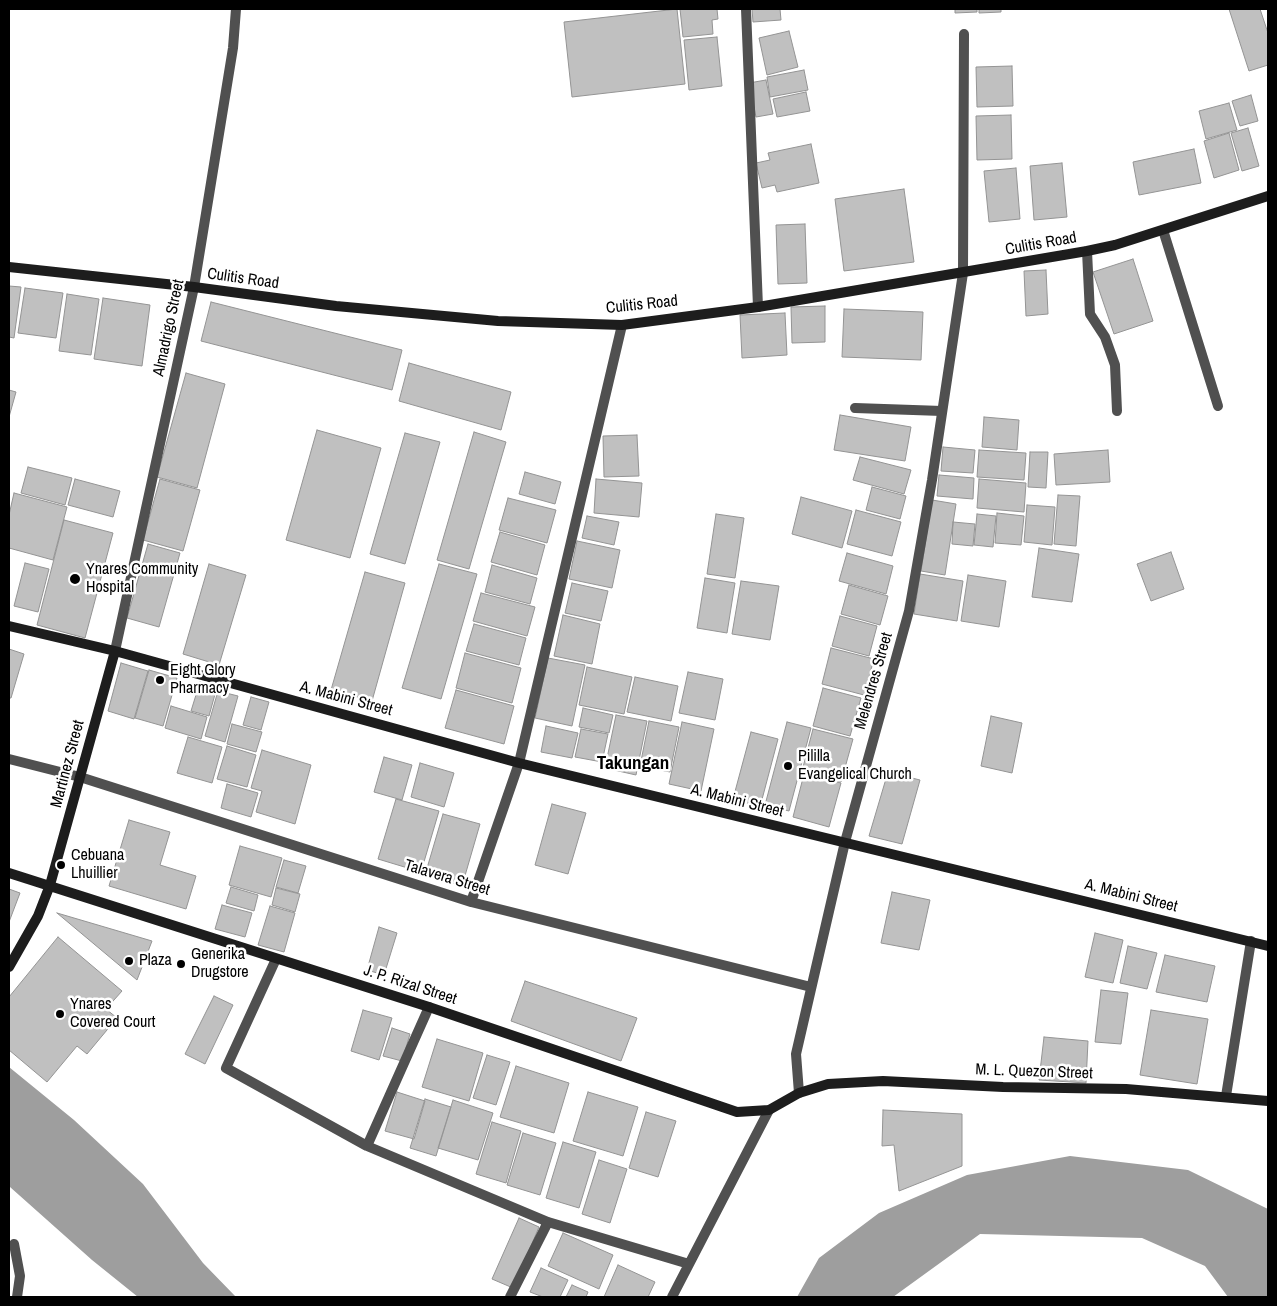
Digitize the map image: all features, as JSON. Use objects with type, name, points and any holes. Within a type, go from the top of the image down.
[{"type":"main road","name":"Culitis Road","points":[[9,267],[194,287],[336,306],[498,321],[622,325],[758,307],[1087,251],[1116,245],[1268,196]]},
{"type":"main road","name":"A. Mabini Street","points":[[9,626],[115,651],[519,763],[1268,946]]},
{"type":"main road","name":"Martinez Street","points":[[9,967],[31,930],[50,885],[115,651]]},
{"type":"main road","name":"J. P. Rizal Street","points":[[9,873],[429,1007],[737,1112],[769,1110],[799,1093]]},
{"type":"main road","name":"M. L. Quezon Street","points":[[799,1093],[828,1084],[883,1081],[1003,1087],[1126,1089],[1268,1100]]},
{"type":"street","name":"Almadrigo Street","points":[[115,651],[194,287],[233,48],[236,9]]},
{"type":"street","points":[[746,9],[758,307]]},
{"type":"street","name":"Melendres Street","points":[[799,1093],[796,1054],[845,842],[909,610],[942,411],[963,273],[964,34]]},
{"type":"street","points":[[1163,230],[1218,406]]},
{"type":"street","points":[[1087,251],[1090,314],[1105,337],[1115,365],[1117,411]]},
{"type":"street","points":[[471,902],[519,763],[622,325]]},
{"type":"street","points":[[855,408],[942,411]]},
{"type":"street","name":"Talavera Street","points":[[9,759],[80,777],[471,902],[811,987]]},
{"type":"street","points":[[1226,1096],[1251,941]]},
{"type":"street","points":[[276,959],[226,1068],[367,1146],[548,1222],[689,1264]]},
{"type":"street","points":[[367,1146],[429,1007]]},
{"type":"street","points":[[672,1297],[769,1110]]},
{"type":"street","points":[[510,1297],[548,1222]]},
{"type":"street","points":[[14,1244],[20,1276],[17,1297]]},
{"type":"shaded area","points":[[9,1067],[74,1120],[143,1184],[203,1263],[236,1297],[138,1297],[92,1260],[10,1187]]},
{"type":"shaded area","points":[[1070,1156],[1188,1170],[1268,1209],[1268,1297],[1228,1297],[1205,1266],[1142,1238],[980,1234],[893,1297],[797,1297],[819,1258],[879,1213],[967,1175]]},
{"type":"building","points":[[677,9],[685,84],[572,97],[564,22]]},
{"type":"building","points":[[680,9],[717,9],[718,19],[712,20],[713,34],[683,37]]},
{"type":"building","points":[[752,9],[780,9],[781,20],[753,22]]},
{"type":"building","points":[[955,9],[977,9],[977,12],[955,13]]},
{"type":"building","points":[[979,9],[1001,9],[1001,12],[979,13]]},
{"type":"building","points":[[1229,9],[1260,9],[1268,33],[1268,65],[1249,71]]},
{"type":"building","points":[[789,31],[798,67],[767,75],[759,38]]},
{"type":"building","points":[[717,37],[722,86],[689,90],[684,40]]},
{"type":"building","points":[[1012,66],[1013,106],[977,107],[976,67]]},
{"type":"building","points":[[804,70],[808,90],[770,97],[767,77]]},
{"type":"building","points":[[766,80],[773,114],[756,117],[749,83]]},
{"type":"building","points":[[806,92],[810,111],[777,117],[773,99]]},
{"type":"building","points":[[1251,95],[1258,121],[1240,126],[1232,101]]},
{"type":"building","points":[[1229,103],[1237,130],[1206,139],[1199,111]]},
{"type":"building","points":[[1011,115],[1012,159],[977,160],[976,116]]},
{"type":"building","points":[[1248,128],[1259,166],[1242,171],[1231,133]]},
{"type":"building","points":[[1229,133],[1239,170],[1214,178],[1204,141]]},
{"type":"building","points":[[811,144],[819,183],[777,192],[775,185],[762,188],[756,163],[770,160],[768,153]]},
{"type":"building","points":[[1194,149],[1201,183],[1139,195],[1133,162]]},
{"type":"building","points":[[1062,163],[1067,217],[1034,220],[1030,166]]},
{"type":"building","points":[[1016,168],[1020,219],[989,222],[984,171]]},
{"type":"building","points":[[904,189],[914,262],[844,271],[835,199]]},
{"type":"building","points":[[805,224],[807,283],[778,284],[776,225]]},
{"type":"building","points":[[1133,259],[1153,321],[1114,334],[1093,272]]},
{"type":"building","points":[[1046,270],[1048,314],[1026,316],[1024,271]]},
{"type":"building","points":[[9,286],[21,287],[14,338],[9,337]]},
{"type":"building","points":[[25,288],[63,293],[56,338],[18,333]]},
{"type":"building","points":[[67,294],[99,299],[91,355],[59,351]]},
{"type":"building","points":[[103,298],[150,305],[142,366],[94,359]]},
{"type":"building","points":[[211,302],[402,350],[392,390],[201,341]]},
{"type":"building","points":[[825,306],[825,342],[792,343],[791,307]]},
{"type":"building","points":[[844,309],[923,312],[921,360],[842,357]]},
{"type":"building","points":[[785,313],[787,355],[742,358],[740,315]]},
{"type":"building","points":[[409,363],[511,392],[501,430],[399,401]]},
{"type":"building","points":[[186,373],[225,384],[197,488],[157,477]]},
{"type":"building","points":[[9,390],[16,392],[9,417]]},
{"type":"building","points":[[840,415],[911,427],[905,461],[834,450]]},
{"type":"building","points":[[984,417],[1019,420],[1017,450],[982,447]]},
{"type":"building","points":[[317,430],[381,448],[350,558],[286,540]]},
{"type":"building","points":[[474,432],[506,442],[469,569],[437,560]]},
{"type":"building","points":[[405,433],[440,442],[405,564],[370,554]]},
{"type":"building","points":[[637,435],[639,476],[604,477],[603,436]]},
{"type":"building","points":[[943,447],[975,450],[973,473],[941,471]]},
{"type":"building","points":[[979,450],[1026,453],[1024,480],[977,477]]},
{"type":"building","points":[[1108,450],[1110,482],[1056,485],[1054,454]]},
{"type":"building","points":[[1030,452],[1048,452],[1046,488],[1028,487]]},
{"type":"building","points":[[860,457],[911,470],[904,494],[853,480]]},
{"type":"building","points":[[28,467],[72,478],[65,505],[21,493]]},
{"type":"building","points":[[525,472],[561,482],[555,504],[519,494]]},
{"type":"building","points":[[939,475],[974,478],[973,499],[937,496]]},
{"type":"building","points":[[75,479],[120,491],[113,517],[68,505]]},
{"type":"building","points":[[160,479],[200,490],[183,551],[143,540]]},
{"type":"building","points":[[596,479],[642,483],[639,517],[594,513]]},
{"type":"building","points":[[979,479],[1026,483],[1024,512],[977,508]]},
{"type":"building","points":[[872,487],[906,496],[900,519],[866,510]]},
{"type":"building","points":[[14,493],[67,507],[53,560],[9,548],[9,515]]},
{"type":"building","points":[[1058,495],[1080,496],[1076,546],[1054,544]]},
{"type":"building","points":[[801,497],[852,511],[842,548],[792,534]]},
{"type":"building","points":[[508,498],[556,510],[547,543],[499,530]]},
{"type":"building","points":[[932,500],[956,504],[945,575],[921,571]]},
{"type":"building","points":[[1027,505],[1055,507],[1052,545],[1024,542]]},
{"type":"building","points":[[856,510],[901,522],[892,556],[847,544]]},
{"type":"building","points":[[997,513],[1024,516],[1021,545],[995,543]]},
{"type":"building","points":[[716,514],[744,518],[735,578],[707,574]]},
{"type":"building","points":[[977,514],[996,516],[993,547],[974,545]]},
{"type":"building","points":[[587,516],[619,522],[614,545],[582,538]]},
{"type":"building","name":"Ynares Community Hospital","points":[[64,520],[113,533],[85,638],[37,625]]},
{"type":"building","points":[[953,522],[975,524],[973,546],[952,544]]},
{"type":"building","points":[[500,532],[545,545],[537,575],[491,562]]},
{"type":"building","points":[[577,541],[620,550],[612,588],[569,579]]},
{"type":"building","points":[[148,544],[180,553],[159,627],[127,618]]},
{"type":"building","points":[[1039,548],[1079,554],[1072,602],[1032,597]]},
{"type":"building","points":[[1171,552],[1184,589],[1151,601],[1137,564]]},
{"type":"building","points":[[847,553],[893,566],[886,594],[839,581]]},
{"type":"building","points":[[25,563],[49,569],[38,612],[14,606]]},
{"type":"building","points":[[209,564],[246,575],[219,665],[183,654]]},
{"type":"building","points":[[439,564],[477,574],[441,699],[402,688]]},
{"type":"building","points":[[492,565],[537,578],[530,604],[485,592]]},
{"type":"building","points":[[365,572],[405,583],[372,701],[331,690]]},
{"type":"building","points":[[920,574],[963,581],[957,621],[914,614]]},
{"type":"building","points":[[968,575],[1006,581],[999,627],[961,621]]},
{"type":"building","points":[[705,578],[735,583],[727,633],[697,628]]},
{"type":"building","points":[[741,581],[779,586],[770,640],[732,634]]},
{"type":"building","points":[[572,583],[608,591],[601,621],[565,613]]},
{"type":"building","points":[[849,585],[888,596],[880,625],[841,614]]},
{"type":"building","points":[[481,593],[535,607],[527,636],[473,621]]},
{"type":"building","points":[[563,615],[600,624],[592,664],[554,656]]},
{"type":"building","points":[[840,616],[877,626],[869,656],[832,646]]},
{"type":"building","points":[[474,624],[526,638],[519,665],[466,651]]},
{"type":"building","points":[[831,648],[874,659],[864,695],[822,684]]},
{"type":"building","points":[[9,649],[24,654],[11,698],[9,698]]},
{"type":"building","points":[[465,653],[521,668],[512,703],[456,688]]},
{"type":"building","points":[[548,658],[585,665],[572,726],[535,718]]},
{"type":"building","points":[[121,663],[148,671],[134,719],[108,711]]},
{"type":"building","points":[[587,667],[632,677],[624,714],[579,705]]},
{"type":"building","points":[[149,670],[177,678],[163,726],[135,718]]},
{"type":"building","points":[[688,672],[723,679],[715,720],[679,713]]},
{"type":"building","points":[[635,677],[678,686],[671,721],[627,712]]},
{"type":"building","points":[[200,682],[217,687],[209,716],[191,711]]},
{"type":"building","points":[[823,688],[861,698],[850,736],[813,726]]},
{"type":"building","points":[[456,690],[514,706],[504,744],[445,728]]},
{"type":"building","points":[[218,691],[238,696],[225,742],[205,736]]},
{"type":"building","points":[[251,697],[269,702],[261,730],[243,725]]},
{"type":"building","points":[[171,706],[207,717],[201,739],[165,728]]},
{"type":"building","points":[[583,708],[613,715],[609,733],[579,727]]},
{"type":"building","points":[[616,715],[647,721],[636,775],[605,768]]},
{"type":"building","points":[[991,716],[1022,723],[1012,773],[981,766]]},
{"type":"building","points":[[649,721],[679,727],[670,772],[640,766]]},
{"type":"building","points":[[682,722],[714,729],[701,791],[669,784]]},
{"type":"building","name":"Pililla Evangelical Church","points":[[787,722],[811,728],[789,811],[765,805]]},
{"type":"building","points":[[232,724],[262,732],[256,752],[227,744]]},
{"type":"building","points":[[546,726],[578,733],[572,758],[541,752]]},
{"type":"building","points":[[581,729],[608,734],[602,762],[575,757]]},
{"type":"building","points":[[813,729],[853,739],[841,782],[802,771]]},
{"type":"building","points":[[751,732],[778,739],[760,807],[733,799]]},
{"type":"building","points":[[188,737],[222,747],[212,783],[177,773]]},
{"type":"building","points":[[227,746],[256,755],[247,787],[217,779]]},
{"type":"building","points":[[262,750],[311,765],[295,824],[256,812],[262,791],[251,788]]},
{"type":"building","points":[[384,757],[412,765],[402,800],[374,792]]},
{"type":"building","points":[[420,763],[454,773],[444,807],[411,797]]},
{"type":"building","points":[[888,772],[920,780],[902,844],[869,836]]},
{"type":"building","points":[[804,774],[841,783],[829,827],[793,817]]},
{"type":"building","points":[[227,784],[258,793],[251,817],[221,808]]},
{"type":"building","points":[[396,799],[439,811],[421,872],[378,859]]},
{"type":"building","points":[[552,804],[586,813],[568,874],[535,865]]},
{"type":"building","points":[[443,814],[480,824],[462,886],[425,875]]},
{"type":"building","points":[[129,820],[170,832],[160,865],[196,876],[186,909],[109,886]]},
{"type":"building","points":[[240,846],[282,858],[271,897],[229,885]]},
{"type":"building","points":[[284,860],[306,866],[298,893],[276,887]]},
{"type":"building","points":[[231,887],[258,895],[254,911],[226,903]]},
{"type":"building","points":[[276,888],[300,894],[295,912],[272,905]]},
{"type":"building","points":[[9,889],[20,893],[9,922]]},
{"type":"building","points":[[892,892],[930,900],[919,950],[881,943]]},
{"type":"building","points":[[222,905],[252,913],[245,937],[215,929]]},
{"type":"building","points":[[270,906],[295,913],[284,952],[258,945]]},
{"type":"building","name":"Plaza","points":[[57,913],[152,941],[137,980]]},
{"type":"building","points":[[379,927],[397,933],[384,975],[367,970]]},
{"type":"building","points":[[1095,933],[1123,940],[1113,983],[1085,977]]},
{"type":"building","name":"Ynares Covered Court","points":[[58,937],[122,991],[106,1009],[117,1018],[87,1054],[77,1046],[47,1082],[9,1050],[9,997]]},
{"type":"building","points":[[1128,946],[1157,953],[1147,989],[1120,983]]},
{"type":"building","points":[[1165,955],[1215,966],[1207,1002],[1156,992]]},
{"type":"building","points":[[525,981],[637,1018],[621,1061],[511,1021]]},
{"type":"building","points":[[1101,990],[1128,993],[1121,1044],[1095,1042]]},
{"type":"building","points":[[214,996],[233,1005],[205,1064],[185,1054]]},
{"type":"building","points":[[363,1010],[392,1018],[379,1060],[351,1051]]},
{"type":"building","points":[[1151,1010],[1208,1019],[1197,1084],[1140,1075]]},
{"type":"building","points":[[392,1028],[410,1034],[402,1061],[383,1056]]},
{"type":"building","points":[[1044,1037],[1088,1041],[1086,1083],[1039,1080]]},
{"type":"building","points":[[437,1039],[483,1053],[469,1101],[422,1087]]},
{"type":"building","points":[[487,1055],[510,1062],[496,1105],[473,1098]]},
{"type":"building","points":[[516,1066],[569,1083],[554,1133],[500,1117]]},
{"type":"building","points":[[397,1092],[425,1101],[414,1139],[385,1131]]},
{"type":"building","points":[[588,1092],[638,1107],[623,1156],[573,1141]]},
{"type":"building","points":[[425,1099],[451,1107],[436,1156],[410,1148]]},
{"type":"building","points":[[453,1100],[493,1113],[478,1160],[438,1148]]},
{"type":"building","points":[[883,1110],[962,1114],[962,1166],[899,1191],[894,1145],[882,1146]]},
{"type":"building","points":[[646,1112],[676,1121],[658,1177],[629,1168]]},
{"type":"building","points":[[492,1122],[521,1131],[506,1183],[476,1174]]},
{"type":"building","points":[[523,1133],[556,1143],[540,1195],[507,1185]]},
{"type":"building","points":[[563,1142],[596,1152],[579,1208],[546,1198]]},
{"type":"building","points":[[599,1160],[627,1169],[610,1223],[582,1214]]},
{"type":"building","points":[[519,1218],[539,1227],[513,1288],[492,1279]]},
{"type":"building","points":[[563,1233],[613,1255],[599,1289],[548,1266]]},
{"type":"building","points":[[618,1265],[655,1282],[648,1297],[604,1297]]},
{"type":"building","points":[[541,1268],[568,1280],[560,1297],[543,1297],[530,1292]]},
{"type":"building","points":[[572,1285],[588,1292],[586,1297],[566,1297]]},
{"type":"place","name":"Ynares Community Hospital","points":[[75,579]]},
{"type":"place","name":"Eight Glory Pharmacy","points":[[160,680]]},
{"type":"place","name":"Pililla Evangelical Church","points":[[788,766]]},
{"type":"place","name":"Cebuana Lhuillier","points":[[61,865]]},
{"type":"place","name":"Plaza","points":[[129,961]]},
{"type":"place","name":"Generika Drugstore","points":[[181,964]]},
{"type":"place","name":"Ynares Covered Court","points":[[60,1014]]},
{"type":"district","name":"Takungan","points":[[633,764]]}]
